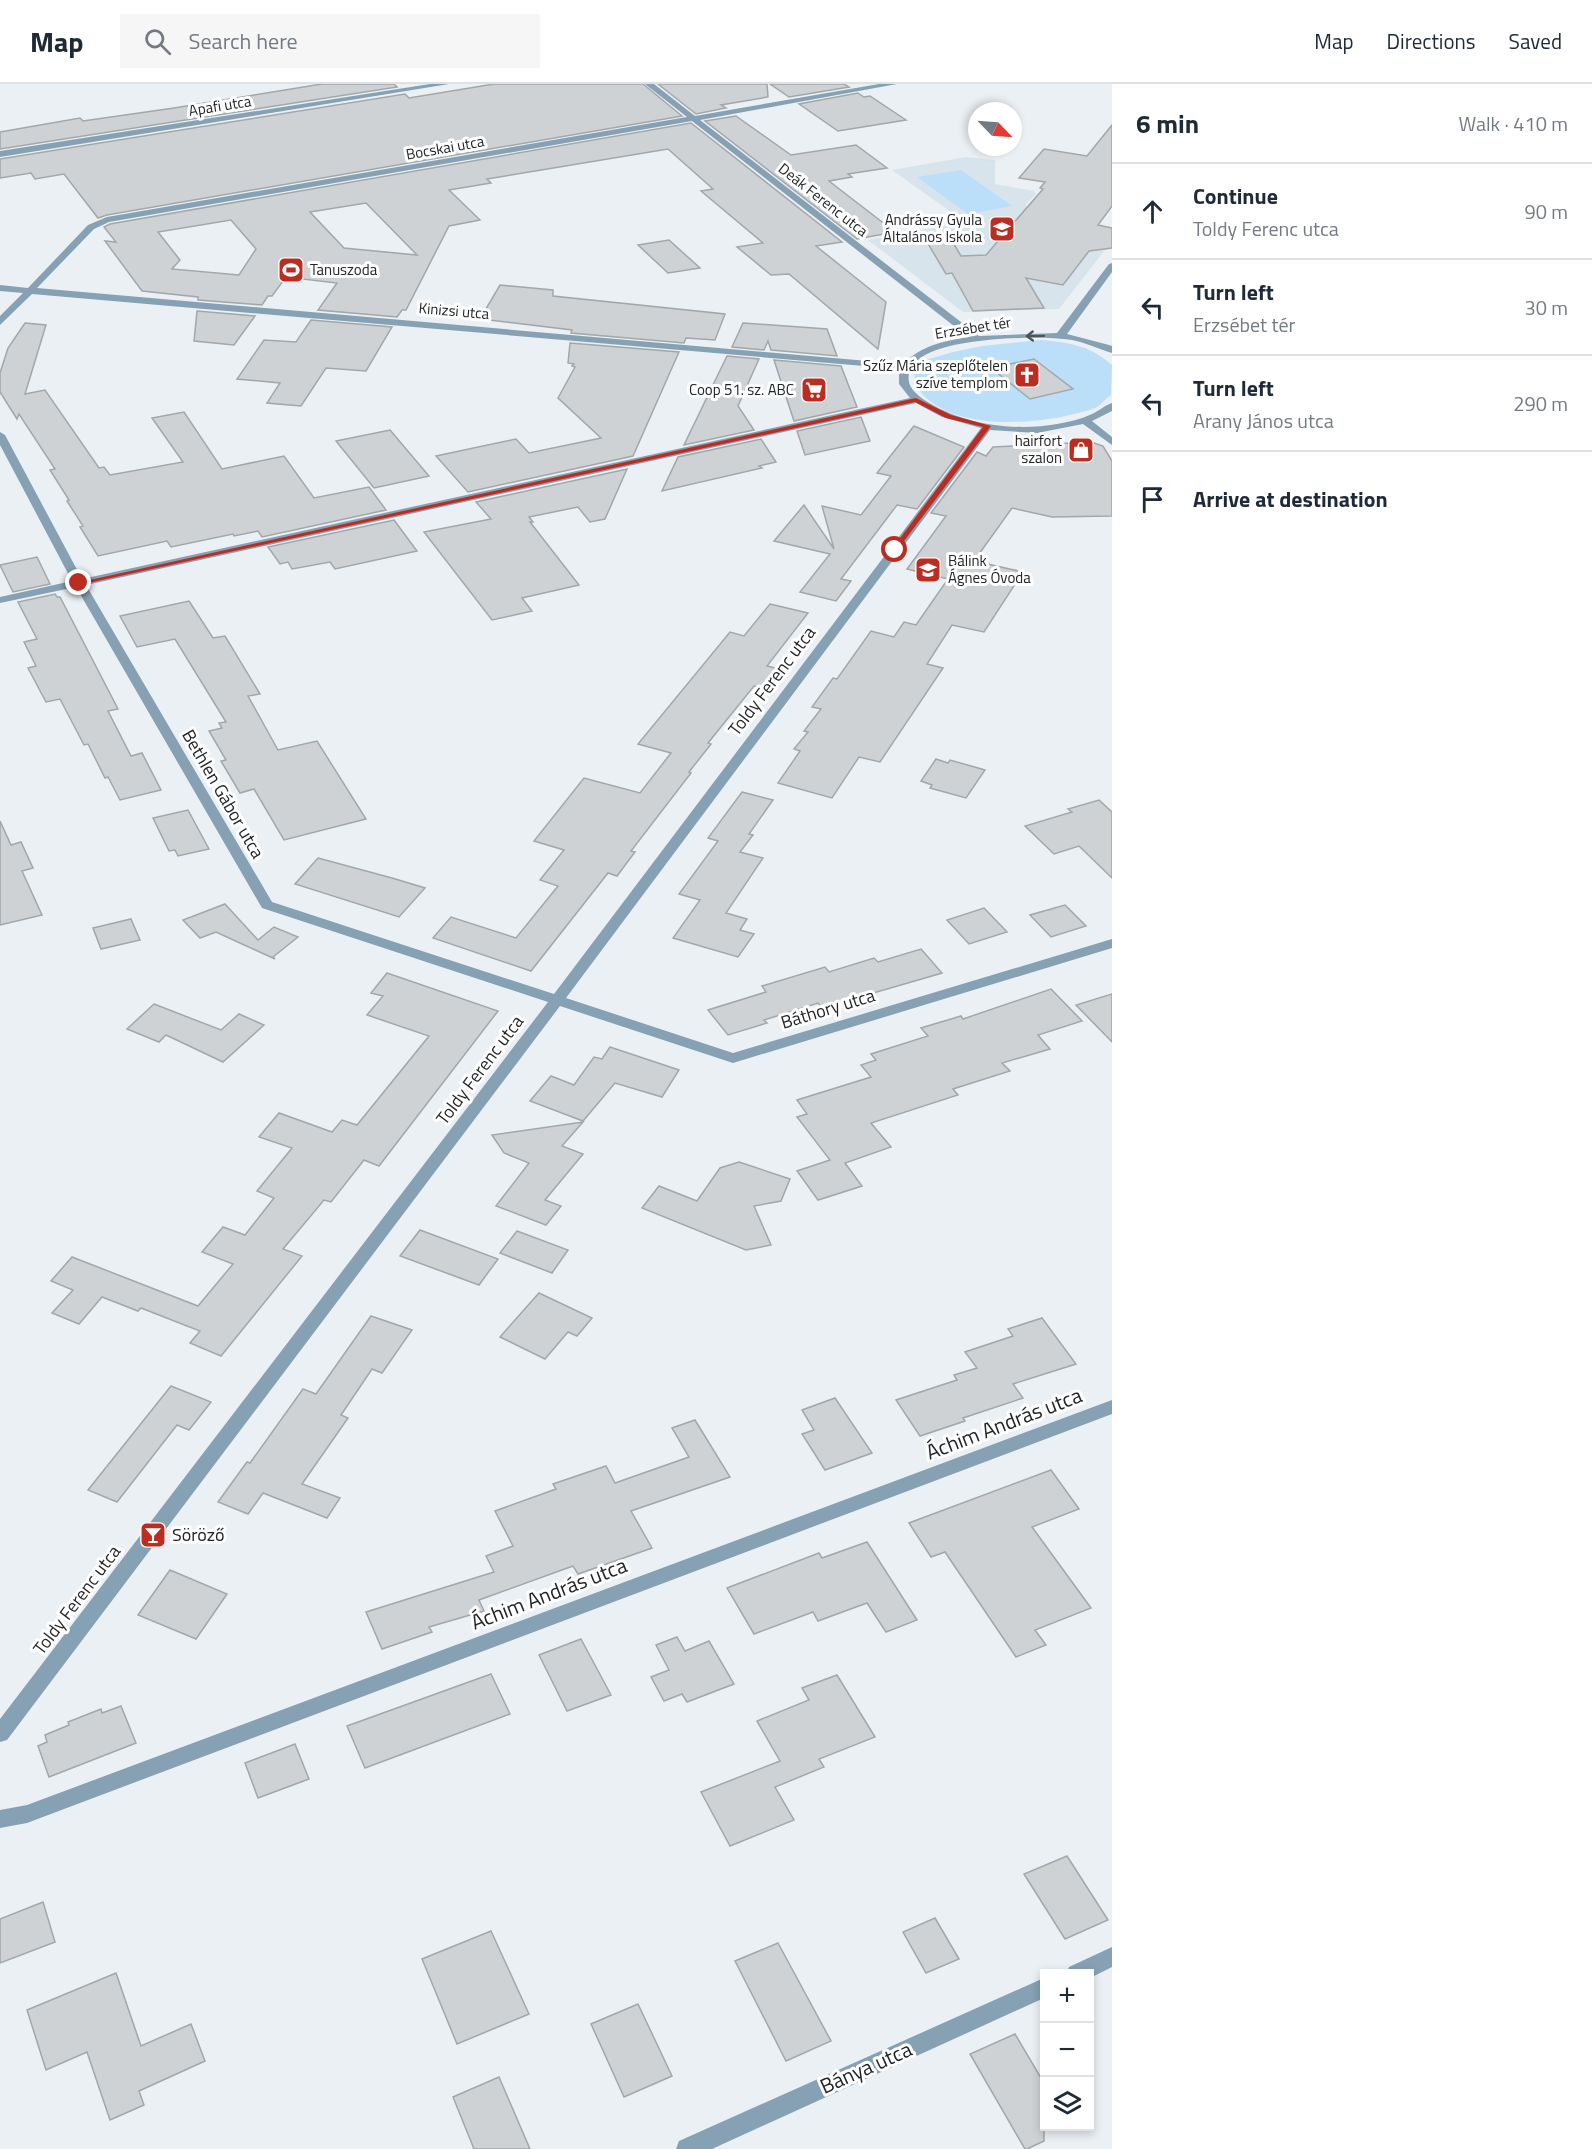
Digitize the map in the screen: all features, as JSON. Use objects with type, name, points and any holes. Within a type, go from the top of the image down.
[{"type":"street","name":"Apafi utca","points":[[0,154],[445,84]]},
{"type":"street","name":"Deák Ferenc utca","points":[[649,84],[978,340]]},
{"type":"street","name":"Bocskai utca","points":[[30,291],[91,226],[107,220],[893,84]]},
{"type":"street","points":[[1060,336],[1112,266]]},
{"type":"street","name":"Kinizsi utca","points":[[0,288],[904,367]]},
{"type":"street","points":[[0,322],[30,291]]},
{"type":"street","name":"Erzsébet tér","points":[[904,367],[921,352],[949,344],[978,340],[1060,336],[1086,340],[1112,350]]},
{"type":"street","points":[[904,367],[903,384],[916,400],[948,416],[988,426],[1035,430],[1084,420],[1112,406]]},
{"type":"street","points":[[0,600],[916,400]]},
{"type":"street","points":[[1084,420],[1112,442]]},
{"type":"street","name":"Toldy Ferenc utca","points":[[0,1734],[556,1002],[988,426]]},
{"type":"street","name":"Bethlen Gábor utca","points":[[0,435],[79,583],[267,905],[556,1002]]},
{"type":"street","name":"Báthory utca","points":[[556,1002],[733,1058],[1112,943]]},
{"type":"street","name":"Áchim András utca","points":[[0,1819],[38,1810],[1112,1407]]},
{"type":"street","points":[[1087,1969],[1112,1958]]},
{"type":"street","name":"Bánya utca","points":[[687,2149],[1040,1990]]},
{"type":"shaded area","name":"Andrássy Gyula Általános Iskola","points":[[966,157],[995,160],[995,184],[1034,191],[1036,194],[1026,204],[1031,220],[1112,241],[1059,309],[963,312],[868,240],[965,222],[892,170]]},
{"type":"shaded area","points":[[961,170],[1012,206],[968,214],[917,177]]},
{"type":"shaded area","points":[[1041,340],[1079,346],[1104,358],[1112,365],[1111,395],[1097,407],[1084,412],[1044,420],[1005,422],[985,421],[948,411],[932,402],[917,386],[914,372],[929,359],[982,346]]},
{"type":"building","points":[[322,84],[394,84],[397,87],[0,149],[0,132],[80,118],[83,121]]},
{"type":"building","points":[[494,84],[643,84],[682,116],[98,218],[64,174],[35,179],[31,173],[0,178],[0,159],[405,94],[409,98]]},
{"type":"building","points":[[658,84],[767,84],[768,97],[721,105],[726,108],[696,114]]},
{"type":"building","points":[[770,84],[844,84],[849,87],[789,97]]},
{"type":"building","points":[[858,93],[864,97],[870,96],[906,120],[838,131],[799,104]]},
{"type":"building","points":[[736,116],[791,155],[856,145],[887,168],[848,174],[852,177],[829,181],[895,232],[857,239],[705,121]]},
{"type":"building","points":[[691,123],[842,242],[816,246],[886,302],[878,349],[789,274],[771,275],[737,247],[763,243],[701,191],[713,189],[668,149],[487,179],[491,183],[449,190],[480,220],[449,226],[406,310],[402,310],[397,317],[318,310],[337,283],[286,277],[262,305],[198,300],[198,297],[142,291],[105,241],[116,242],[104,227],[110,224]],"holes":[[[366,203],[417,255],[344,248],[310,212]],[[231,220],[256,249],[239,275],[172,269],[180,260],[158,232]]]},
{"type":"building","points":[[1112,125],[1112,206],[1098,225],[1112,228],[1112,248],[1089,251],[1063,285],[1026,278],[1044,308],[973,311],[952,273],[946,274],[924,237],[949,236],[961,256],[986,255],[1043,189],[1040,188],[1045,182],[1019,178],[1044,149],[1087,156]]},
{"type":"building","points":[[669,240],[700,268],[668,273],[638,245]]},
{"type":"building","points":[[500,285],[553,290],[553,296],[725,314],[715,340],[686,338],[684,343],[571,333],[572,330],[480,319]]},
{"type":"building","points":[[197,311],[255,316],[234,345],[194,341]]},
{"type":"building","points":[[311,320],[392,327],[366,371],[326,368],[301,406],[267,403],[280,383],[237,379],[264,340],[296,342]]},
{"type":"building","points":[[25,323],[46,325],[25,394],[45,390],[99,468],[104,467],[110,475],[183,462],[152,418],[184,412],[222,469],[284,456],[314,498],[369,487],[386,510],[262,537],[258,531],[171,547],[167,541],[98,556],[80,527],[83,526],[67,501],[69,500],[50,470],[55,469],[19,414],[17,419],[0,392],[0,373],[8,348]]},
{"type":"building","points":[[743,323],[827,329],[837,356],[771,350],[768,341],[764,350],[732,347]]},
{"type":"building","points":[[570,343],[679,352],[633,456],[468,492],[436,456],[516,439],[529,453],[601,438],[558,398],[575,367],[572,366],[574,364],[568,363]]},
{"type":"building","points":[[727,356],[759,359],[738,406],[754,430],[684,445]]},
{"type":"building","name":"Szűz Mária szeplőtelen szíve templom","points":[[1034,359],[1073,389],[1030,399],[991,368]]},
{"type":"building","points":[[774,360],[841,366],[857,407],[794,421]]},
{"type":"building","points":[[861,417],[870,441],[805,455],[797,431]]},
{"type":"building","points":[[914,426],[964,447],[917,509],[897,505],[841,579],[851,581],[836,601],[800,592],[830,554],[774,541],[804,505],[834,549],[822,506],[861,515],[891,476],[877,473]]},
{"type":"building","points":[[390,430],[429,476],[374,488],[336,441]]},
{"type":"building","points":[[761,439],[776,462],[759,466],[762,468],[662,491],[678,457]]},
{"type":"building","points":[[1091,442],[1103,446],[1112,461],[1112,516],[1052,517],[1012,508],[974,561],[1023,572],[984,632],[952,625],[927,664],[943,668],[880,762],[859,757],[832,798],[778,783],[800,751],[794,749],[808,732],[804,731],[821,709],[812,707],[833,678],[837,679],[871,631],[894,637],[904,622],[916,625],[948,579],[907,569],[946,516],[931,513],[977,452],[986,456],[993,447]]},
{"type":"building","points":[[627,469],[605,519],[590,522],[578,507],[529,517],[533,522],[530,522],[579,585],[522,598],[532,611],[492,620],[424,532],[491,519],[476,502]]},
{"type":"building","points":[[394,520],[417,551],[335,569],[330,562],[292,569],[288,562],[280,564],[268,547]]},
{"type":"building","points":[[37,557],[50,584],[13,592],[0,565]]},
{"type":"building","points":[[55,594],[60,597],[118,709],[108,711],[131,756],[142,753],[161,790],[120,800],[108,777],[105,778],[88,744],[84,745],[60,699],[46,702],[28,668],[36,666],[24,642],[37,639],[18,602]]},
{"type":"building","points":[[189,601],[213,638],[225,636],[260,694],[248,696],[278,750],[317,741],[366,819],[284,840],[254,789],[240,793],[221,761],[226,760],[209,731],[222,728],[219,723],[226,722],[175,639],[137,647],[120,616]]},
{"type":"building","points":[[770,604],[808,613],[767,666],[779,669],[764,688],[754,686],[708,743],[711,744],[631,851],[635,852],[617,876],[608,873],[531,971],[433,938],[451,917],[516,938],[558,886],[540,880],[564,850],[534,841],[584,778],[640,793],[671,753],[638,744],[730,632],[744,636]]},
{"type":"building","points":[[936,759],[948,763],[950,760],[985,770],[966,798],[930,788],[932,785],[921,781]]},
{"type":"building","points":[[742,792],[773,800],[749,834],[753,835],[740,852],[763,858],[726,913],[747,919],[740,930],[754,934],[738,957],[673,938],[700,900],[679,894],[718,841],[708,838]]},
{"type":"building","points":[[1099,800],[1112,812],[1112,878],[1079,846],[1054,854],[1025,826],[1072,812],[1068,809]]},
{"type":"building","points":[[188,810],[209,849],[178,856],[175,850],[169,851],[153,818]]},
{"type":"building","points":[[0,821],[11,845],[21,842],[33,868],[22,871],[42,915],[0,925]]},
{"type":"building","points":[[318,858],[425,888],[399,917],[295,884]]},
{"type":"building","points":[[225,904],[258,940],[274,927],[298,937],[273,957],[275,959],[216,932],[200,938],[183,920]]},
{"type":"building","points":[[1065,905],[1086,926],[1051,937],[1030,915]]},
{"type":"building","points":[[984,908],[1007,932],[969,944],[947,920]]},
{"type":"building","points":[[131,919],[140,940],[101,949],[93,928]]},
{"type":"building","points":[[921,949],[942,973],[822,1008],[818,1003],[764,1020],[767,1023],[728,1035],[708,1010],[766,992],[762,986],[825,967],[829,972],[874,958],[878,962]]},
{"type":"building","points":[[387,973],[498,1011],[379,1166],[364,1160],[331,1202],[324,1200],[283,1249],[302,1256],[221,1356],[190,1343],[200,1331],[141,1308],[138,1311],[102,1297],[79,1324],[52,1313],[73,1290],[51,1281],[72,1257],[198,1306],[233,1264],[202,1252],[223,1227],[245,1235],[274,1198],[257,1191],[292,1148],[259,1137],[279,1113],[332,1132],[342,1120],[357,1125],[429,1036],[367,1015],[383,996],[371,993]]},
{"type":"building","points":[[1051,989],[1082,1021],[1038,1035],[1050,1049],[1002,1063],[1010,1071],[953,1089],[958,1095],[871,1123],[891,1147],[845,1163],[862,1186],[818,1200],[797,1171],[830,1160],[797,1117],[807,1114],[797,1100],[871,1077],[861,1065],[876,1060],[871,1054],[928,1036],[921,1028],[961,1016],[963,1019]]},
{"type":"building","points":[[1112,994],[1112,1042],[1076,1005]]},
{"type":"building","points":[[154,1004],[221,1030],[239,1014],[264,1025],[223,1062],[166,1035],[159,1042],[127,1029]]},
{"type":"building","points":[[610,1047],[679,1070],[662,1097],[615,1083],[583,1121],[530,1101],[551,1076],[574,1085],[594,1057],[602,1059]]},
{"type":"building","points":[[583,1122],[562,1146],[583,1154],[545,1200],[561,1206],[546,1225],[496,1206],[529,1163],[504,1153],[492,1135]]},
{"type":"building","points":[[739,1162],[790,1179],[781,1201],[754,1206],[771,1245],[746,1250],[642,1208],[659,1186],[697,1201],[720,1168]]},
{"type":"building","points":[[420,1230],[498,1259],[479,1285],[400,1256]]},
{"type":"building","points":[[517,1231],[568,1250],[552,1273],[500,1253]]},
{"type":"building","points":[[539,1293],[592,1318],[577,1336],[568,1332],[545,1359],[500,1337]]},
{"type":"building","points":[[371,1316],[412,1330],[382,1373],[372,1369],[341,1415],[348,1418],[302,1484],[340,1498],[327,1518],[263,1493],[248,1514],[218,1502],[247,1462],[250,1463],[303,1389],[316,1394]]},
{"type":"building","points":[[1042,1318],[1076,1364],[1013,1384],[1023,1398],[963,1418],[965,1421],[920,1436],[896,1400],[957,1380],[954,1375],[977,1368],[965,1352],[1013,1336],[1008,1329]]},
{"type":"building","points":[[171,1386],[211,1402],[189,1430],[177,1425],[117,1502],[88,1490]]},
{"type":"building","points":[[835,1398],[872,1453],[825,1470],[802,1434],[814,1430],[802,1410]]},
{"type":"building","points":[[695,1420],[730,1477],[631,1511],[652,1548],[578,1574],[573,1566],[479,1600],[484,1611],[429,1627],[432,1632],[382,1649],[366,1612],[494,1572],[486,1556],[513,1546],[495,1511],[556,1489],[553,1484],[606,1466],[615,1483],[689,1457],[672,1428]]},
{"type":"building","points":[[1051,1470],[1079,1509],[1032,1527],[1091,1608],[1035,1630],[1046,1645],[1016,1657],[945,1552],[931,1557],[909,1523]]},
{"type":"building","points":[[867,1542],[917,1620],[886,1632],[867,1603],[818,1621],[813,1612],[754,1634],[727,1588],[819,1553],[822,1558]]},
{"type":"building","points":[[170,1570],[227,1594],[196,1639],[138,1615]]},
{"type":"building","points":[[677,1637],[685,1651],[709,1641],[734,1684],[687,1702],[682,1694],[664,1701],[651,1677],[669,1670],[656,1645]]},
{"type":"building","points":[[581,1639],[611,1695],[567,1711],[539,1655]]},
{"type":"building","points":[[491,1674],[510,1714],[365,1768],[347,1726]]},
{"type":"building","points":[[837,1675],[875,1737],[819,1759],[824,1767],[775,1787],[794,1820],[730,1846],[701,1792],[780,1761],[757,1721],[809,1700],[802,1688]]},
{"type":"building","points":[[121,1706],[136,1743],[49,1777],[38,1746],[47,1742],[45,1735],[69,1725],[68,1722],[101,1709],[102,1713]]},
{"type":"building","points":[[295,1744],[309,1779],[258,1798],[245,1763]]},
{"type":"building","points":[[1067,1856],[1108,1920],[1065,1939],[1024,1874]]},
{"type":"building","points":[[43,1902],[55,1942],[0,1963],[0,1919]]},
{"type":"building","points":[[935,1918],[959,1959],[926,1973],[903,1932]]},
{"type":"building","points":[[491,1931],[529,2014],[457,2044],[422,1959]]},
{"type":"building","points":[[778,1943],[831,2041],[786,2061],[735,1961]]},
{"type":"building","points":[[116,1973],[141,2046],[191,2024],[205,2061],[139,2091],[144,2105],[110,2120],[87,2052],[46,2070],[27,2010]]},
{"type":"building","points":[[638,2004],[672,2076],[624,2097],[591,2024]]},
{"type":"building","points":[[1015,2034],[1040,2076],[1040,2131],[1044,2131],[1044,2141],[1025,2149],[970,2054]]},
{"type":"building","points":[[499,2077],[530,2149],[474,2149],[453,2097]]},
{"type":"place","name":"Andrássy Gyula Általános Iskola","points":[[1002,229]]},
{"type":"place","name":"Tanuszoda","points":[[291,270]]},
{"type":"place","name":"Szűz Mária szeplőtelen szíve templom","points":[[1027,375]]},
{"type":"place","name":"Coop 51. sz. ABC","points":[[814,390]]},
{"type":"place","name":"hairfort szalon","points":[[1081,450]]},
{"type":"place","name":"Bálink Ágnes Óvoda","points":[[928,570]]},
{"type":"place","name":"Söröző","points":[[153,1535]]},
{"type":"route","points":[[79,583],[916,400],[948,416],[988,426],[895,550]]}]
